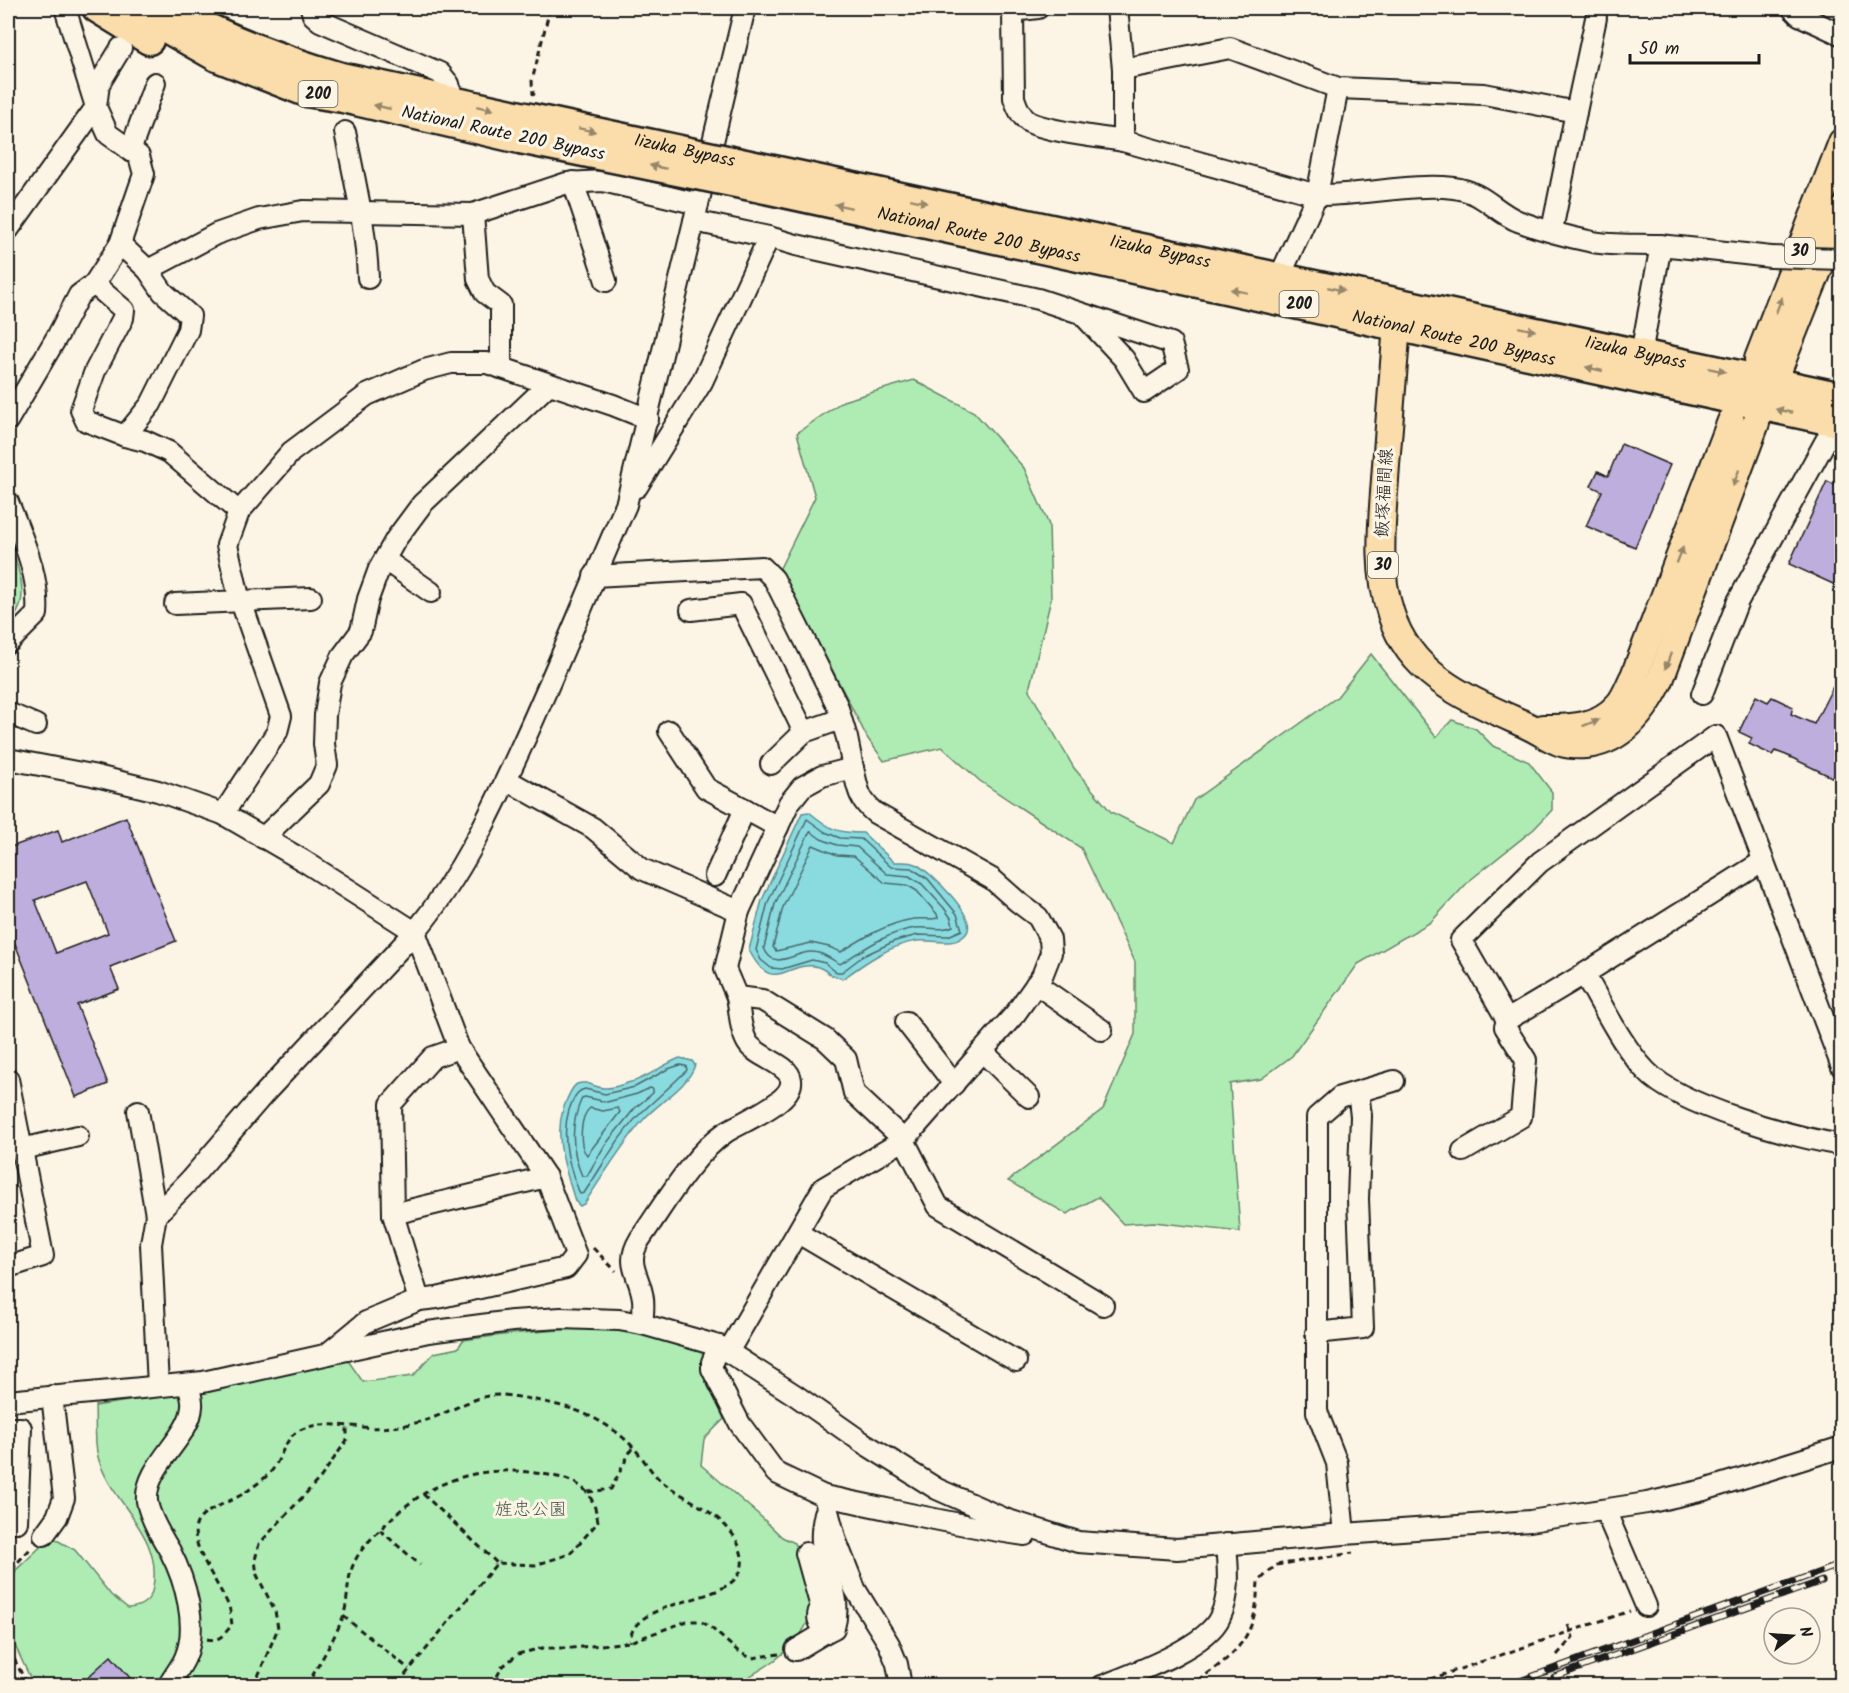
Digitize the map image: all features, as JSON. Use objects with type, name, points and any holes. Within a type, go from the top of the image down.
[{"type":"highway","points":[[97,8],[183,60],[274,90],[310,81],[276,42],[208,8]]},
{"type":"highway","name":"National Route 200 Bypass","points":[[131,8],[217,57],[310,81],[343,98],[532,118],[758,177],[1275,287],[1397,325],[1840,414]]},
{"type":"highway","name":"200","points":[[171,8],[310,81],[341,77],[532,118]]},
{"type":"highway","name":"Iizuka Bypass","points":[[1275,287],[1641,354],[1840,414]]},
{"type":"main road","name":"30","points":[[1842,142],[1769,363],[1842,211]]},
{"type":"main road","name":"飯塚福間線","points":[[1397,325],[1382,529],[1383,585],[1391,616],[1408,649],[1431,674],[1460,695],[1534,728],[1560,744],[1586,745],[1610,739],[1630,725],[1650,700],[1660,681],[1756,423]]},
{"type":"main road","name":"飯塚福間線","points":[[1534,728],[1584,726],[1603,718],[1619,705],[1634,676],[1731,421]]},
{"type":"street","points":[[8,420],[79,296],[94,284],[120,244],[144,174],[139,156],[108,134],[96,107],[65,8]]},
{"type":"street","points":[[311,8],[313,15],[320,21],[440,73],[449,84],[453,102]]},
{"type":"street","points":[[626,505],[745,8]]},
{"type":"street","points":[[1038,8],[1013,11],[1014,98],[1018,110],[1027,121],[1042,126],[1123,141],[1317,195],[1339,196],[1439,187],[1457,188],[1491,202],[1504,214],[1518,221],[1596,243],[1661,245],[1771,257],[1842,259]]},
{"type":"street","points":[[1118,8],[1123,69],[1123,141]]},
{"type":"street","points":[[1792,8],[1799,15],[1842,35]]},
{"type":"street","points":[[1552,230],[1596,18]]},
{"type":"street","points":[[8,230],[96,107],[99,84],[121,48]]},
{"type":"street","points":[[1123,69],[1230,48],[1338,88],[1484,94],[1576,112]]},
{"type":"street","points":[[130,151],[155,83]]},
{"type":"street","points":[[1275,287],[1317,195],[1338,88]]},
{"type":"street","points":[[345,132],[362,212],[368,278]]},
{"type":"street","points":[[148,270],[216,234],[259,219],[303,211],[473,214],[573,182],[603,181],[769,237],[1038,299],[1171,343],[1178,369],[1144,392],[1124,359],[1083,315]]},
{"type":"street","points":[[573,182],[606,281]]},
{"type":"street","points":[[473,214],[478,279],[485,293],[501,305],[501,368]]},
{"type":"street","points":[[156,1215],[439,904],[473,848],[507,780],[626,505],[702,382],[769,237]]},
{"type":"street","points":[[120,244],[148,270],[163,292],[190,316],[188,330],[151,404],[125,436]]},
{"type":"street","points":[[1641,354],[1661,245]]},
{"type":"street","points":[[94,284],[123,310],[123,318],[95,371],[81,410],[86,421],[145,441],[169,452],[239,512]]},
{"type":"street","points":[[223,814],[277,732],[281,716],[241,601],[227,545],[239,512],[291,452],[367,395],[423,370],[451,363],[487,363],[648,419]]},
{"type":"street","points":[[263,838],[320,784],[327,765],[324,744],[325,715],[330,683],[343,655],[361,631],[368,599],[396,539],[422,504],[548,385]]},
{"type":"street","points":[[1702,694],[1738,601],[1840,414]]},
{"type":"street","points":[[8,502],[31,561],[38,601],[37,615],[8,643]]},
{"type":"street","points":[[385,560],[431,592]]},
{"type":"street","points":[[594,576],[762,567],[774,579],[837,705],[848,738],[860,797],[865,805],[875,813],[992,879],[1038,917],[1050,939],[1051,953],[1048,964],[1015,1014],[904,1140],[823,1188],[798,1233],[723,1349],[712,1362],[712,1369],[741,1424],[776,1473],[826,1501],[910,1512],[981,1529],[1078,1542],[1177,1549],[1530,1521],[1647,1503],[1704,1490],[1842,1447]]},
{"type":"street","points":[[175,604],[311,598]]},
{"type":"street","points":[[691,610],[741,604],[804,732]]},
{"type":"street","points":[[8,713],[36,725]]},
{"type":"street","points":[[771,764],[804,732],[841,719]]},
{"type":"street","points":[[669,731],[706,788],[778,827]]},
{"type":"street","points":[[1507,1020],[1461,940],[1540,862],[1716,736],[1762,862],[1842,1067]]},
{"type":"street","points":[[8,759],[92,775],[158,791],[223,814],[304,861],[415,932],[459,1048],[546,1177],[576,1255],[566,1268],[437,1298],[419,1300],[366,1322],[325,1356]]},
{"type":"street","points":[[642,1324],[644,1300],[631,1261],[633,1250],[702,1151],[726,1132],[758,1115],[782,1098],[790,1088],[792,1080],[789,1073],[753,1049],[746,1041],[737,997],[725,969],[739,911],[789,803],[802,787],[822,776],[853,768]]},
{"type":"street","points":[[507,780],[593,828],[642,869],[739,911]]},
{"type":"street","points":[[715,876],[745,809]]},
{"type":"street","points":[[1463,1150],[1521,1117],[1526,1060],[1505,1027],[1507,1020],[1762,862]]},
{"type":"street","points":[[1584,974],[1633,1056],[1647,1072],[1665,1086],[1756,1124],[1802,1138],[1842,1145]]},
{"type":"street","points":[[1036,984],[1102,1030]]},
{"type":"street","points":[[737,997],[762,1000],[825,1039],[846,1059],[854,1093],[904,1140],[938,1206],[1103,1305]]},
{"type":"street","points":[[906,1022],[954,1084]]},
{"type":"street","points":[[419,1300],[393,1214],[391,1104],[433,1057],[459,1048]]},
{"type":"street","points":[[982,1051],[1029,1097]]},
{"type":"street","points":[[8,1079],[43,1256],[8,1267]]},
{"type":"street","points":[[1344,1534],[1337,1463],[1317,1412],[1317,1117],[1340,1097],[1394,1081]]},
{"type":"street","points":[[1316,1333],[1363,1328],[1358,1199],[1361,1116],[1358,1092]]},
{"type":"street","points":[[138,1111],[156,1215],[151,1244],[158,1386]]},
{"type":"street","points":[[22,1149],[78,1136]]},
{"type":"street","points":[[393,1214],[546,1177]]},
{"type":"street","points":[[798,1233],[1016,1361]]},
{"type":"street","points":[[8,1401],[188,1384],[428,1332],[512,1321],[594,1318],[642,1324],[723,1349],[937,1489],[1005,1519],[1078,1542]]},
{"type":"street","points":[[168,1686],[185,1657],[191,1635],[188,1601],[177,1565],[158,1530],[147,1501],[150,1484],[168,1449],[184,1429],[192,1407],[188,1384]]},
{"type":"street","points":[[44,1535],[57,1517],[64,1498],[52,1396]]},
{"type":"street","points":[[8,1428],[21,1428],[17,1522],[8,1522]]},
{"type":"street","points":[[796,1650],[834,1628],[838,1614],[822,1542],[826,1501]]},
{"type":"street","points":[[826,1501],[836,1541],[855,1589],[889,1644],[897,1664],[901,1686]]},
{"type":"street","points":[[1605,1509],[1646,1606]]},
{"type":"street","points":[[1102,1686],[1171,1656],[1208,1634],[1220,1619],[1226,1600],[1228,1586],[1226,1544]]},
{"type":"street","points":[[806,1554],[821,1607],[817,1613],[818,1621],[826,1632]]},
{"type":"path","points":[[532,118],[532,81],[549,8]]},
{"type":"path","points":[[569,1237],[583,1238],[631,1286],[639,1285]]},
{"type":"path","points":[[191,1635],[212,1640],[220,1638],[232,1625],[230,1608],[201,1555],[196,1536],[196,1524],[202,1516],[245,1493],[271,1472],[293,1433],[302,1428],[321,1426],[389,1428],[423,1422],[483,1397],[502,1395],[571,1408],[596,1419],[633,1446],[663,1483],[718,1518],[740,1549],[742,1566],[736,1578],[719,1590],[654,1612],[638,1622],[630,1633],[630,1642]]},
{"type":"path","points":[[254,1686],[278,1628],[275,1611],[257,1575],[255,1560],[259,1544],[321,1478],[347,1440],[347,1426]]},
{"type":"path","points":[[588,1492],[611,1489],[633,1446]]},
{"type":"path","points":[[307,1686],[343,1616],[353,1564],[362,1549],[392,1517],[423,1494],[451,1479],[499,1469],[566,1478],[588,1492],[596,1505],[598,1522],[570,1554],[535,1565],[497,1563],[423,1494]]},
{"type":"path","points":[[380,1530],[420,1565]]},
{"type":"path","points":[[8,1580],[16,1564],[44,1535]]},
{"type":"path","points":[[1189,1686],[1232,1654],[1246,1639],[1254,1618],[1258,1582],[1276,1565],[1354,1553]]},
{"type":"path","points":[[396,1686],[497,1563]]},
{"type":"path","points":[[1410,1686],[1646,1606]]},
{"type":"path","points":[[343,1616],[409,1669]]},
{"type":"path","points":[[492,1686],[502,1667],[518,1654],[542,1648],[572,1648],[630,1642],[687,1622],[700,1621],[710,1626],[740,1653],[752,1658],[768,1657],[796,1650]]},
{"type":"path","points":[[1557,1655],[1573,1637],[1568,1625]]},
{"type":"path","points":[[8,1639],[11,1653],[28,1686]]},
{"type":"green space","points":[[914,380],[974,412],[1024,468],[1049,525],[1051,599],[1029,690],[1074,768],[1111,812],[1174,843],[1194,800],[1337,697],[1371,654],[1436,737],[1452,720],[1476,729],[1493,746],[1529,762],[1552,792],[1552,810],[1534,829],[1469,881],[1431,922],[1358,964],[1292,1056],[1261,1079],[1230,1084],[1240,1232],[1154,1222],[1123,1224],[1098,1197],[1067,1214],[1008,1181],[1103,1109],[1135,1034],[1135,962],[1081,848],[980,781],[942,747],[884,761],[868,739],[780,568],[815,497],[797,433],[843,401]]},
{"type":"green space","points":[[8,538],[20,576],[22,595],[17,613],[8,624]]},
{"type":"green space","name":"旌忠公園","points":[[602,1327],[669,1338],[709,1350],[705,1375],[724,1419],[704,1439],[701,1465],[782,1537],[795,1543],[810,1588],[810,1615],[805,1627],[789,1648],[767,1666],[733,1685],[34,1686],[10,1635],[8,1596],[16,1570],[51,1537],[75,1550],[111,1595],[128,1608],[145,1602],[153,1587],[154,1568],[150,1550],[134,1519],[104,1474],[98,1457],[95,1406],[207,1389],[347,1359],[363,1382],[413,1376],[434,1353],[458,1348],[463,1340]]},
{"type":"water","points":[[809,812],[833,829],[863,833],[894,862],[911,862],[923,869],[942,885],[960,907],[966,917],[968,927],[966,934],[955,941],[917,941],[897,946],[870,960],[844,978],[839,978],[814,966],[795,968],[780,974],[765,971],[757,964],[749,950],[762,900],[802,813]]},
{"type":"water","points":[[680,1058],[692,1061],[695,1065],[686,1081],[650,1112],[620,1150],[584,1204],[580,1206],[575,1201],[567,1176],[560,1137],[562,1112],[572,1088],[581,1083],[604,1088],[618,1086],[637,1080]]},
{"type":"building","points":[[1621,444],[1670,465],[1635,547],[1586,526],[1602,491],[1591,486],[1598,471],[1608,476]]},
{"type":"building","points":[[1827,481],[1842,488],[1842,588],[1789,564]]},
{"type":"building","points":[[1842,669],[1842,782],[1786,755],[1775,751],[1772,755],[1749,744],[1752,738],[1739,732],[1756,696],[1768,702],[1772,697],[1793,707],[1791,714],[1814,724]]},
{"type":"building","points":[[126,817],[176,941],[110,967],[119,989],[77,1005],[108,1084],[76,1097],[8,926],[8,848],[58,830],[62,842]],"holes":[[[87,881],[108,933],[56,953],[35,900]]]},
{"type":"building","points":[[111,1656],[137,1686],[96,1686],[88,1677]]},
{"type":"railway","points":[[1506,1686],[1842,1564]]},
{"type":"railway","points":[[1554,1677],[1822,1581]]}]
